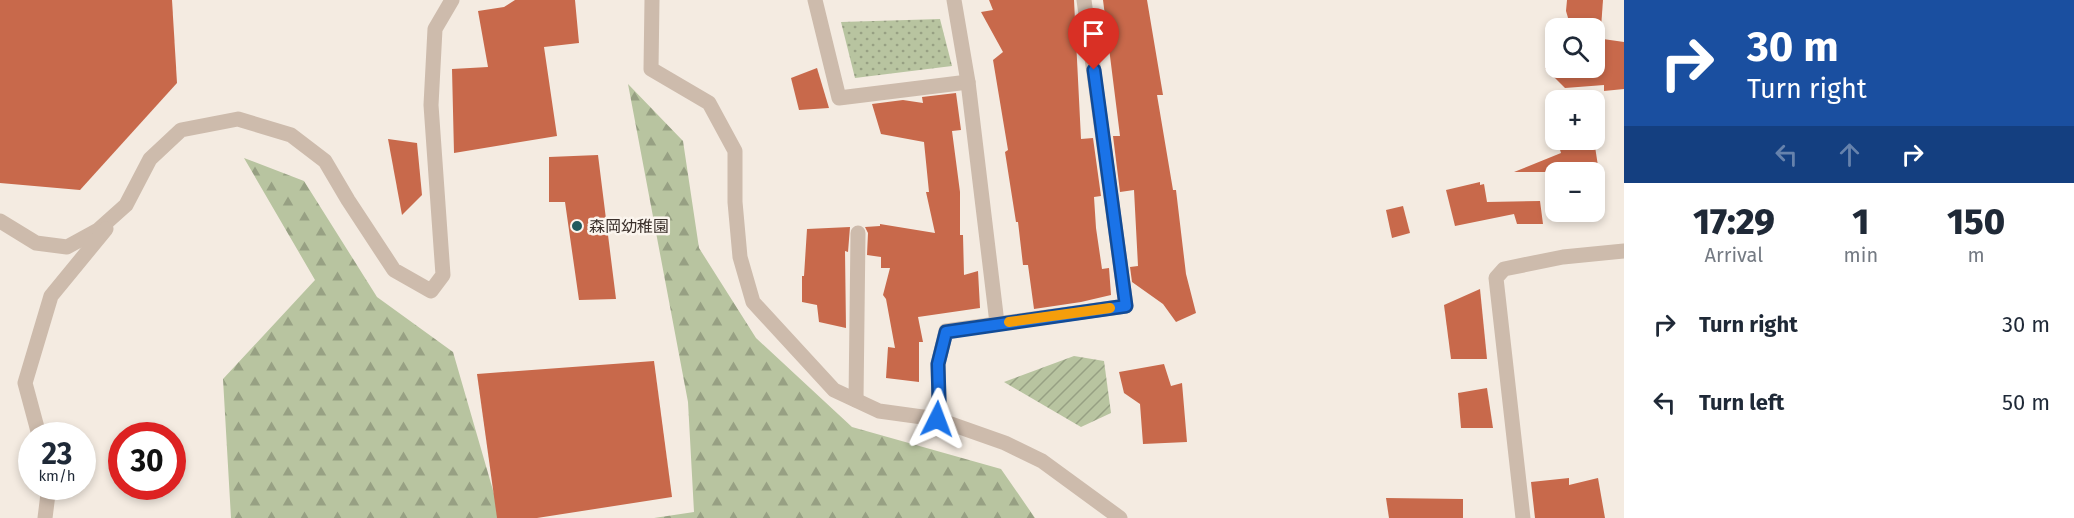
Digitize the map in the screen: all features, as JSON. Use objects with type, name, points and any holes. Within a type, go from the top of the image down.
[{"type":"street","points":[[36,422],[25,383],[51,296],[126,205],[150,159],[181,130],[238,119],[291,135],[325,161],[394,270],[431,291],[443,275],[431,105],[435,29],[452,0]]},
{"type":"street","points":[[652,0],[651,69],[709,103],[735,151],[735,202],[740,256],[753,302],[834,390],[879,411],[937,419],[1005,443],[1042,461],[1120,518]]},
{"type":"street","points":[[815,0],[839,98],[969,82]]},
{"type":"street","points":[[954,0],[969,82],[997,323]]},
{"type":"street","points":[[937,419],[938,364],[946,332],[1126,306],[1084,0]]},
{"type":"street","points":[[0,221],[36,243],[67,247],[98,230],[126,205]]},
{"type":"street","points":[[856,400],[858,233]]},
{"type":"street","points":[[1523,518],[1496,278],[1504,269],[1563,257],[1624,251]]},
{"type":"street","points":[[45,518],[47,500]]},
{"type":"green space","points":[[940,19],[952,66],[855,78],[841,22]]},
{"type":"green space","points":[[628,84],[683,141],[699,248],[756,338],[852,427],[1001,469],[1035,518],[654,518],[694,512],[688,402]]},
{"type":"green space","points":[[244,158],[304,181],[377,297],[453,352],[501,518],[231,518],[223,379],[315,280]]},
{"type":"green space","points":[[1074,356],[1104,361],[1111,413],[1081,427],[1004,382]]},
{"type":"building","points":[[0,0],[172,0],[177,83],[80,190],[0,183]]},
{"type":"building","points":[[515,0],[575,0],[579,43],[544,47],[557,136],[454,153],[452,69],[488,67],[478,11],[504,7]]},
{"type":"building","points":[[989,0],[1074,0],[1081,139],[1093,138],[1101,196],[1094,197],[1096,228],[1102,269],[1109,268],[1111,295],[1034,309],[1028,265],[1023,265],[1018,222],[1016,222],[1005,152],[1008,150],[993,60],[1003,52],[981,12],[993,10]]},
{"type":"building","points":[[1103,0],[1147,0],[1163,95],[1157,95],[1173,190],[1176,190],[1186,274],[1196,313],[1176,322],[1163,304],[1132,282],[1130,267],[1138,266],[1134,190],[1120,192],[1113,136],[1120,136]]},
{"type":"building","points":[[1567,0],[1603,0],[1602,18],[1568,18]]},
{"type":"building","points":[[1605,39],[1624,42],[1624,89],[1605,91],[1604,85],[1565,88],[1555,78],[1605,78]]},
{"type":"building","points":[[817,68],[829,108],[799,110],[791,78]]},
{"type":"building","points":[[956,93],[961,130],[952,131],[960,192],[960,235],[963,235],[964,275],[978,271],[980,308],[918,317],[923,342],[919,342],[919,382],[886,378],[888,347],[895,348],[886,299],[883,295],[890,268],[881,268],[881,257],[867,255],[868,233],[865,227],[880,226],[880,224],[935,233],[926,192],[929,192],[924,142],[881,134],[872,104],[903,100],[923,103],[922,97]]},
{"type":"building","points":[[388,139],[417,143],[422,195],[402,215]]},
{"type":"building","points":[[1560,150],[1596,150],[1597,162],[1545,162],[1545,172],[1514,172],[1561,153]]},
{"type":"building","points":[[598,155],[616,299],[579,300],[565,202],[549,202],[549,157]]},
{"type":"building","points":[[1480,182],[1480,185],[1484,184],[1487,202],[1540,201],[1543,224],[1517,224],[1514,214],[1455,226],[1446,190]]},
{"type":"building","points":[[1403,206],[1410,233],[1392,238],[1386,210]]},
{"type":"building","points":[[850,227],[848,252],[845,251],[846,328],[819,322],[817,305],[802,302],[802,276],[804,276],[807,229]]},
{"type":"building","points":[[1480,289],[1487,359],[1451,359],[1444,305]]},
{"type":"building","points":[[654,361],[672,497],[537,518],[497,518],[477,374]]},
{"type":"building","points":[[1164,364],[1171,386],[1182,383],[1187,442],[1143,444],[1140,404],[1124,393],[1119,372]]},
{"type":"building","points":[[1487,388],[1493,428],[1461,428],[1458,393]]},
{"type":"building","points":[[1569,478],[1569,485],[1598,478],[1605,518],[1535,518],[1531,482]]},
{"type":"building","points":[[1386,498],[1463,499],[1463,518],[1389,518]]},
{"type":"slow traffic","points":[[1009,322],[1110,308]]},
{"type":"place","name":"森岡幼稚園","points":[[577,226]]},
{"type":"route","points":[[937,419],[938,364],[946,332],[1126,306],[1094,70]]}]
